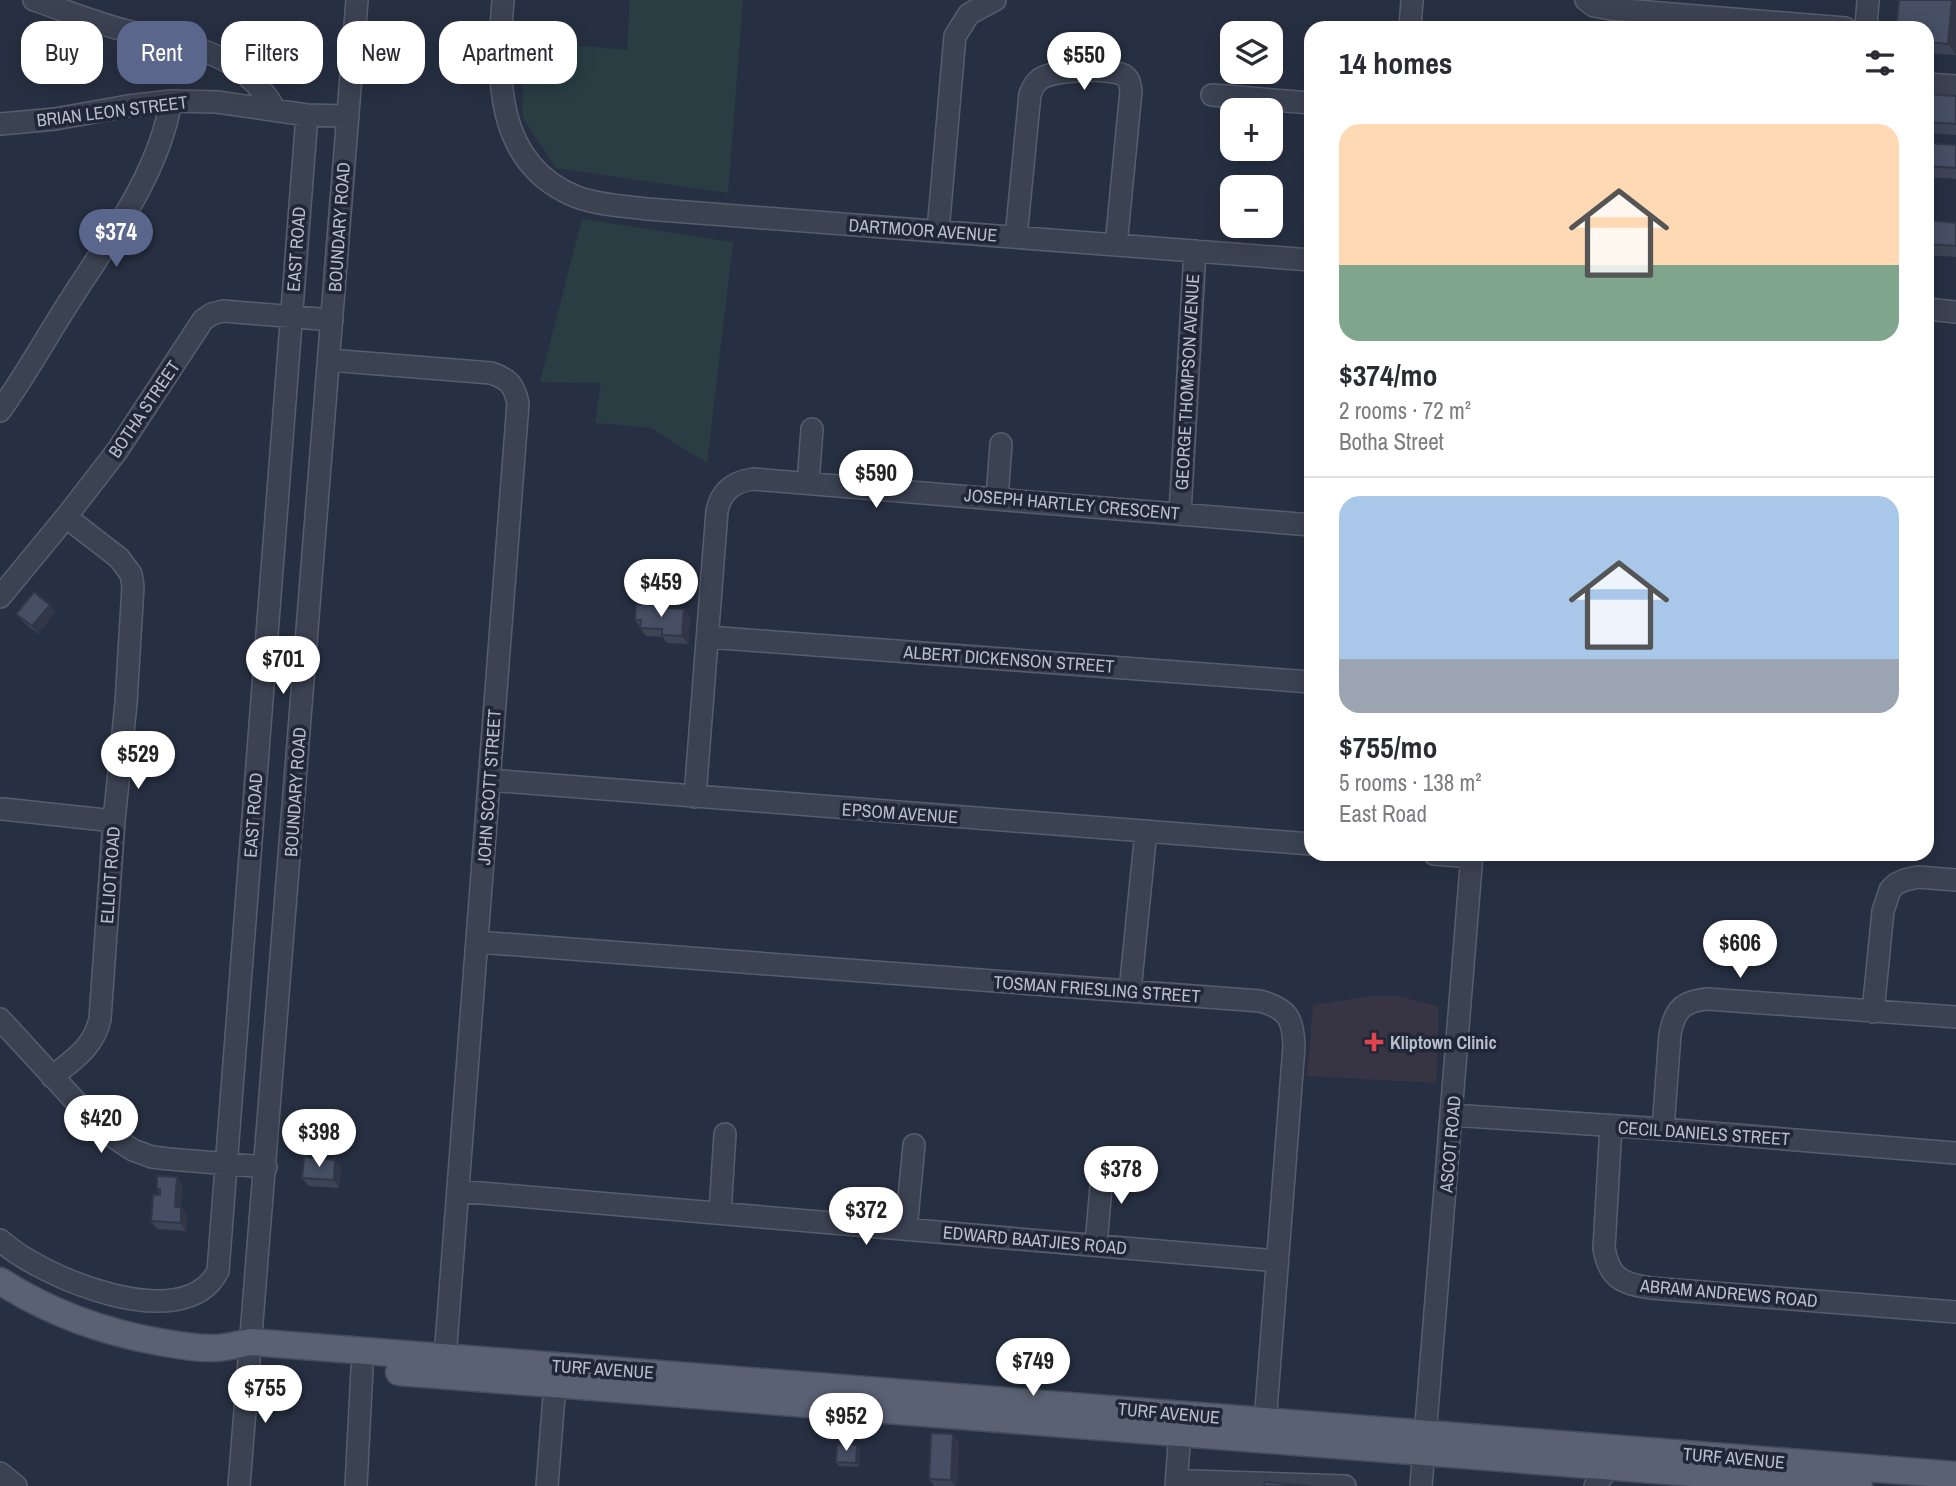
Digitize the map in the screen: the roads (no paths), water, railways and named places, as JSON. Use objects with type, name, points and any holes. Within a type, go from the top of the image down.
[{"type":"main road","name":"TURF AVENUE","points":[[0,1281],[60,1314],[93,1326],[128,1336],[179,1345],[1424,1443],[1859,1486]]},
{"type":"main road","name":"TURF AVENUE","points":[[250,1351],[362,1369],[445,1367]]},
{"type":"main road","name":"TURF AVENUE","points":[[1424,1443],[1595,1476],[1696,1471],[1956,1475]]},
{"type":"street","points":[[34,0],[95,22],[216,55],[239,68],[255,82],[276,111]]},
{"type":"street","name":"BOUNDARY ROAD","points":[[250,1351],[357,0]]},
{"type":"street","name":"DARTMOOR AVENUE","points":[[503,0],[499,61],[501,96],[505,112],[517,143],[531,164],[555,185],[575,196],[616,206],[1304,259]]},
{"type":"street","points":[[938,231],[955,36],[969,14],[995,0]]},
{"type":"street","points":[[1410,21],[1412,0]]},
{"type":"street","points":[[1586,0],[1594,6],[1673,21]]},
{"type":"street","points":[[1866,21],[1868,0]]},
{"type":"street","points":[[1016,237],[1028,104],[1034,86],[1039,79],[1050,74],[1067,71],[1109,72],[1123,74],[1129,79],[1131,91],[1116,245]]},
{"type":"street","points":[[1934,84],[1956,86]]},
{"type":"street","points":[[1212,95],[1304,102]]},
{"type":"street","points":[[0,411],[140,189],[163,137],[171,101]]},
{"type":"street","name":"BRIAN LEON STREET","points":[[0,124],[55,119],[171,101],[217,102],[307,115]]},
{"type":"street","points":[[307,115],[348,116]]},
{"type":"street","name":"EAST ROAD","points":[[0,1240],[28,1261],[54,1274],[84,1286],[146,1302],[183,1298],[207,1287],[218,1271],[307,115]]},
{"type":"street","name":"GEORGE THOMPSON AVENUE","points":[[1180,513],[1195,251]]},
{"type":"street","points":[[1934,310],[1956,312]]},
{"type":"street","name":"BOTHA STREET","points":[[0,597],[66,517],[141,417],[203,320],[223,311],[332,320]]},
{"type":"street","name":"JOHN SCOTT STREET","points":[[329,360],[491,373],[510,383],[518,403],[445,1367]]},
{"type":"street","points":[[808,484],[812,429]]},
{"type":"street","points":[[998,498],[1001,444]]},
{"type":"street","name":"JOSEPH HARTLEY CRESCENT","points":[[695,797],[717,511],[723,494],[736,484],[753,479],[1304,524]]},
{"type":"street","name":"ELLIOT ROAD","points":[[52,1077],[94,1038],[102,1008],[133,586],[131,574],[119,558],[66,517]]},
{"type":"street","name":"ALBERT DICKENSON STREET","points":[[708,637],[1304,681]]},
{"type":"street","name":"EPSOM AVENUE","points":[[489,780],[1304,843]]},
{"type":"street","points":[[3,808],[114,821]]},
{"type":"street","points":[[1130,991],[1146,831]]},
{"type":"street","name":"ASCOT ROAD","points":[[1421,1486],[1472,861]]},
{"type":"street","points":[[1873,1012],[1883,911],[1891,890],[1896,884],[1918,877],[1956,880]]},
{"type":"street","name":"TOSMAN FRIESLING STREET","points":[[477,942],[1260,1001],[1283,1011],[1294,1029],[1294,1046],[1265,1430]]},
{"type":"street","points":[[1663,1129],[1672,1021],[1685,1004],[1708,999],[1956,1017]]},
{"type":"street","points":[[0,1019],[101,1129],[132,1150],[160,1158],[266,1167]]},
{"type":"street","name":"CECIL DANIELS STREET","points":[[1452,1115],[1956,1153]]},
{"type":"street","name":"ABRAM ANDREWS ROAD","points":[[1611,1126],[1604,1248],[1606,1262],[1612,1274],[1623,1281],[1651,1288],[1956,1312]]},
{"type":"street","points":[[720,1213],[725,1134]]},
{"type":"street","points":[[906,1229],[914,1145]]},
{"type":"street","points":[[1097,1245],[1104,1163]]},
{"type":"street","name":"EDWARD BAATJIES ROAD","points":[[458,1191],[1277,1261]]},
{"type":"street","points":[[239,1486],[250,1351]]},
{"type":"street","points":[[356,1486],[362,1369]]},
{"type":"street","points":[[547,1486],[555,1375]]},
{"type":"street","points":[[1181,1424],[1177,1484],[1192,1481],[1345,1486]]},
{"type":"street","points":[[0,1473],[16,1486]]},
{"type":"place","name":"Kliptown Clinic","points":[[1374,1042]]}]
